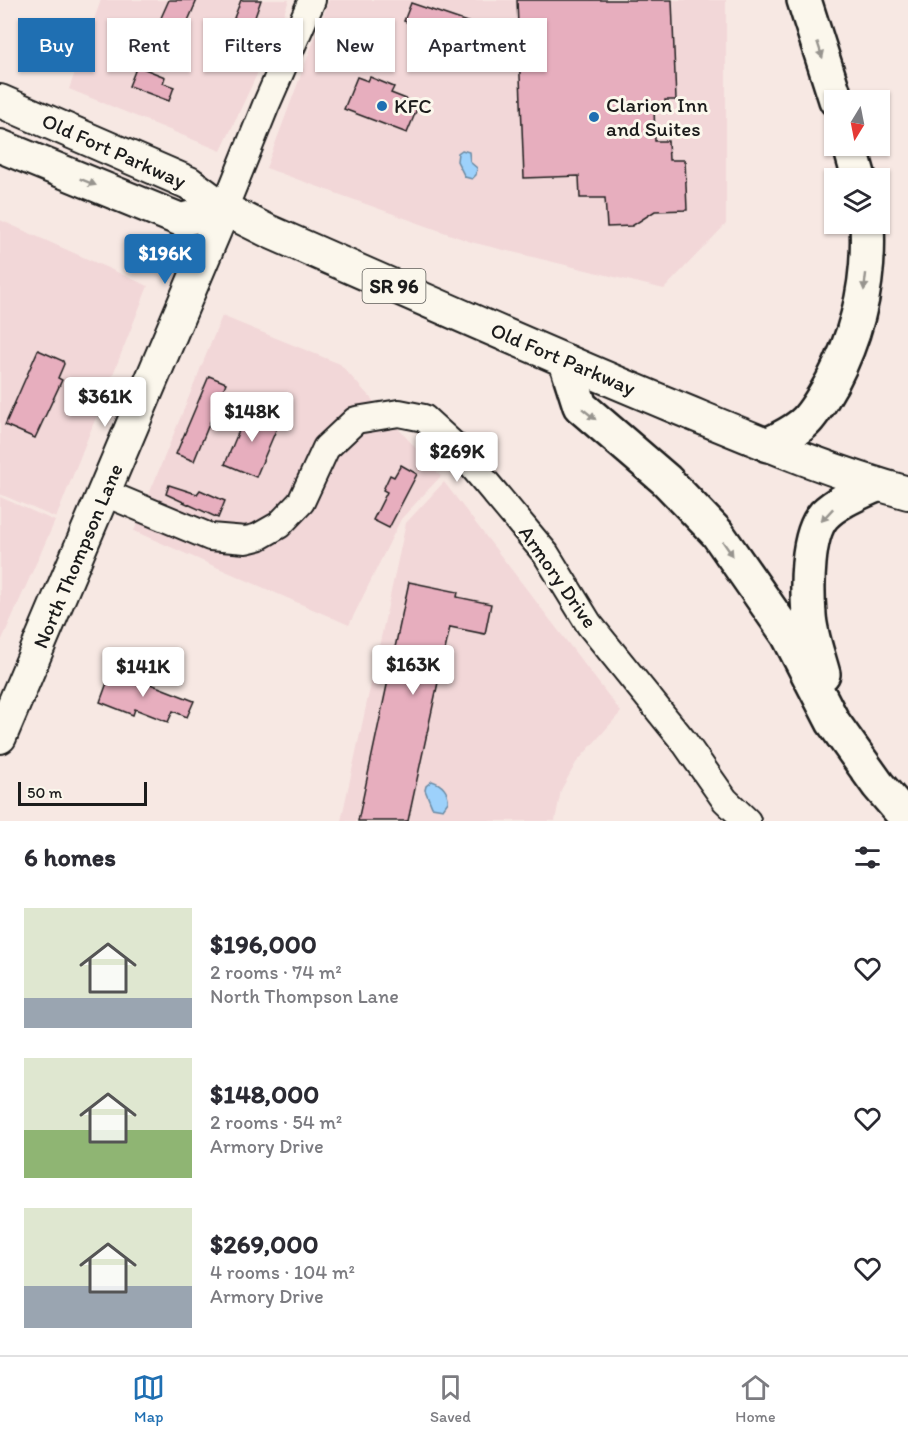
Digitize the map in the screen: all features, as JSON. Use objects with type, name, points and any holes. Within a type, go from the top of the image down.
[{"type":"highway","points":[[804,0],[833,90]]},
{"type":"highway","points":[[768,445],[805,423],[819,405],[846,351],[856,326],[863,295],[867,234]]},
{"type":"highway","points":[[566,362],[580,406],[666,480],[717,533],[788,635],[833,722],[878,785],[908,820]]},
{"type":"highway","points":[[876,485],[840,503],[823,516],[814,534],[810,564],[809,617],[826,686],[878,785]]},
{"type":"main road","name":"Old Fort Parkway","points":[[0,101],[189,183],[224,209],[268,231],[566,362],[768,445],[876,485],[908,494]]},
{"type":"main road","name":"Old Fort Parkway","points":[[0,146],[181,220],[224,209]]},
{"type":"main road","name":"North Thompson Lane","points":[[0,737],[224,209]]},
{"type":"street","points":[[224,209],[312,0]]},
{"type":"street","name":"Armory Drive","points":[[105,493],[210,537],[246,540],[258,537],[279,525],[301,502],[326,448],[356,420],[399,412],[424,418],[458,449],[546,554],[589,624],[685,743],[721,810],[747,821]]},
{"type":"shaded area","points":[[101,0],[289,0],[282,18],[203,18],[203,72],[258,72],[221,151],[69,89],[75,72],[95,72],[95,18]]},
{"type":"shaded area","name":"Clarion Inn and Suites","points":[[329,0],[726,0],[726,224],[664,289],[471,242],[266,168],[315,37],[315,72],[395,72],[395,18],[322,18]]},
{"type":"shaded area","points":[[0,220],[148,286],[56,518],[0,494]]},
{"type":"shaded area","points":[[222,316],[340,364],[441,476],[401,519],[349,625],[134,531]]},
{"type":"shaded area","points":[[444,482],[621,712],[576,763],[561,790],[555,821],[341,821],[406,523]]},
{"type":"shaded area","points":[[0,497],[55,521],[0,644]]},
{"type":"water","points":[[462,150],[469,152],[470,162],[477,168],[476,175],[472,179],[465,177],[457,161],[458,153]]},
{"type":"water","points":[[432,781],[442,786],[446,792],[448,802],[443,809],[432,807],[425,790]]},
{"type":"building","points":[[169,0],[197,0],[189,18],[161,18]]},
{"type":"building","points":[[241,0],[261,0],[255,18],[234,18]]},
{"type":"building","points":[[517,0],[672,0],[676,100],[665,100],[665,106],[654,106],[655,141],[668,141],[669,160],[685,160],[687,210],[655,211],[632,226],[607,227],[605,198],[580,198],[579,176],[524,178],[520,72],[547,72],[547,18],[518,18]]},
{"type":"building","points":[[411,3],[455,18],[407,18],[407,22],[404,21]]},
{"type":"building","points":[[135,72],[152,72],[165,77],[163,83],[174,87],[169,101],[129,86]]},
{"type":"building","name":"KFC","points":[[357,77],[368,81],[370,77],[394,87],[391,93],[419,104],[407,133],[344,109]]},
{"type":"building","points":[[38,350],[63,361],[64,364],[58,378],[62,380],[35,438],[5,425]]},
{"type":"building","points":[[209,376],[226,383],[194,461],[176,454]]},
{"type":"building","points":[[248,409],[279,423],[256,477],[225,464]]},
{"type":"building","points":[[401,465],[417,474],[389,528],[373,520],[387,492],[383,490],[390,475],[394,477]]},
{"type":"building","points":[[169,485],[197,494],[200,490],[225,501],[218,518],[166,494]]},
{"type":"building","points":[[409,582],[458,592],[457,597],[491,604],[485,634],[450,627],[408,821],[358,821]]},
{"type":"building","points":[[112,669],[194,701],[187,717],[173,711],[168,722],[135,709],[133,715],[100,702]]},
{"type":"place","name":"KFC","points":[[382,106]]},
{"type":"place","name":"Clarion Inn and Suites","points":[[594,117]]}]
